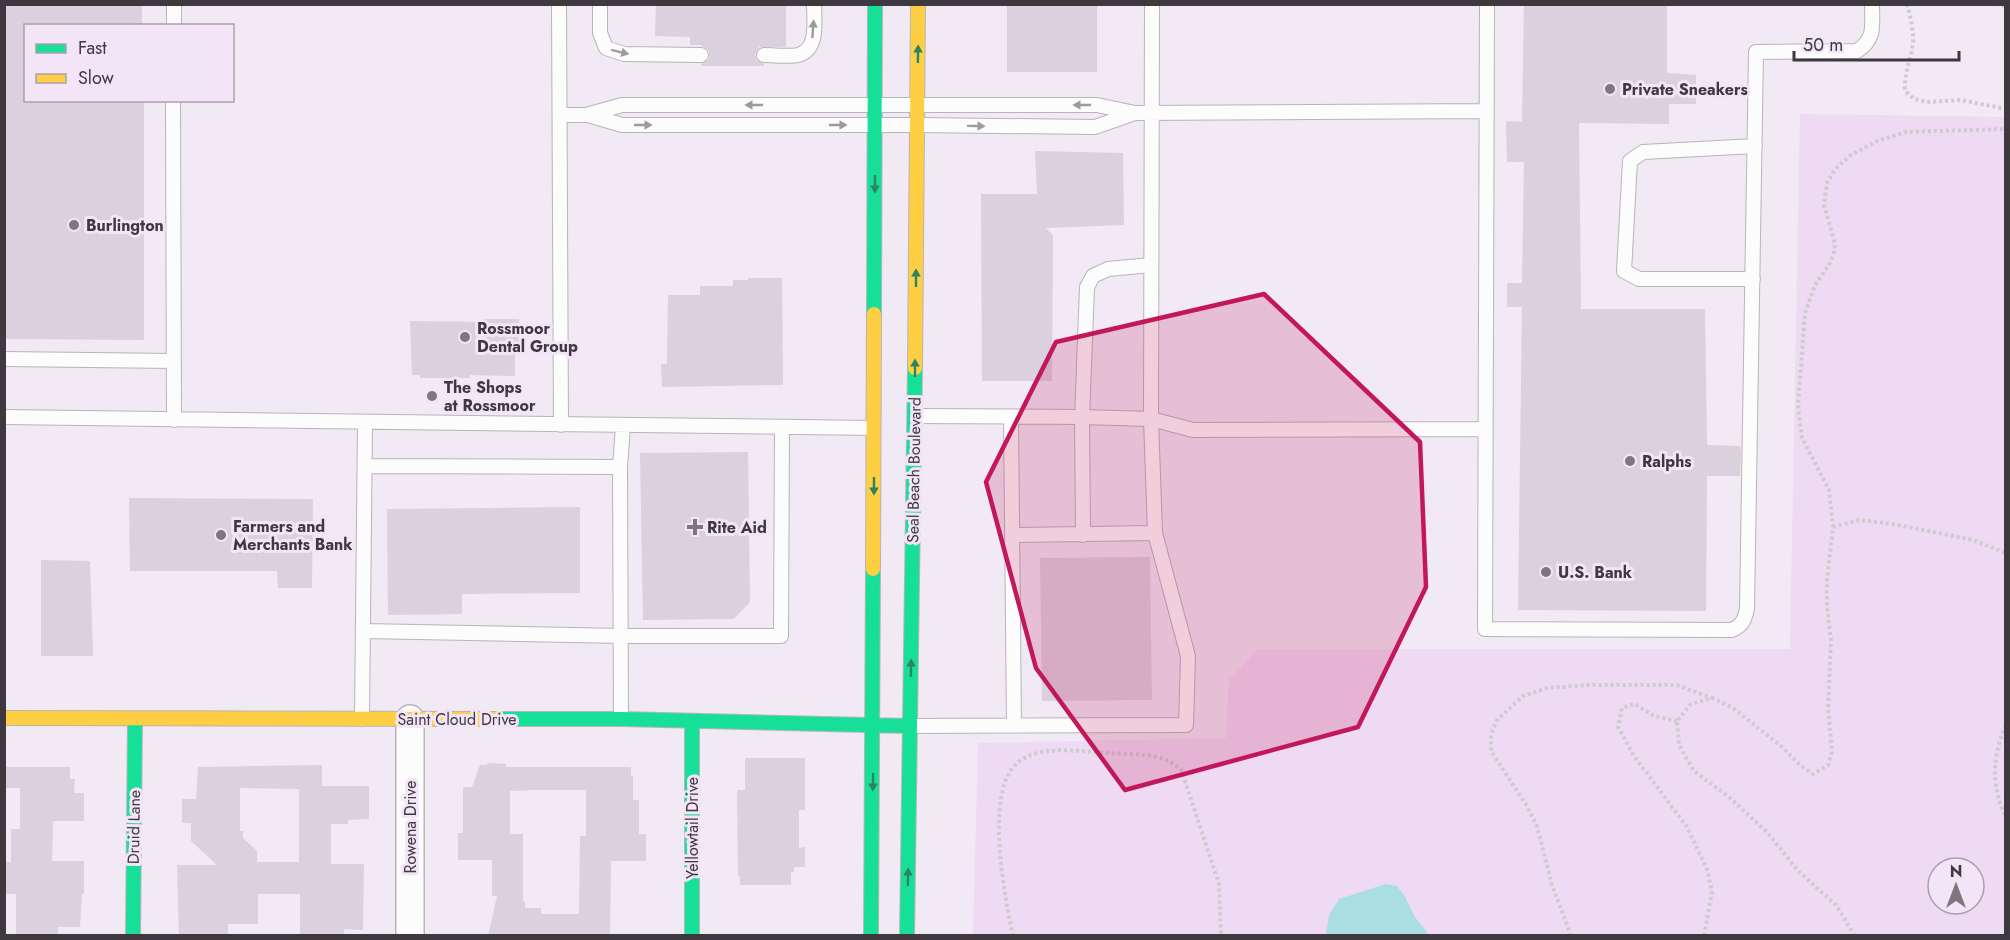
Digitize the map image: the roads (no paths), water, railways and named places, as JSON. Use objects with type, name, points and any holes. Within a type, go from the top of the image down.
[{"type":"main road","points":[[871,936],[875,428],[875,4]]},
{"type":"main road","name":"Seal Beach Boulevard","points":[[907,936],[915,416],[918,4]]},
{"type":"main road","name":"Saint Cloud Drive","points":[[4,718],[621,719],[910,726]]},
{"type":"main road","name":"Druid Lane","points":[[133,936],[135,719]]},
{"type":"main road","name":"Yellowtail Drive","points":[[692,721],[692,936]]},
{"type":"street","name":"Rowena Drive","points":[[410,719],[410,936]]},
{"type":"lane","points":[[174,4],[174,24]]},
{"type":"lane","points":[[560,4],[561,425]]},
{"type":"lane","points":[[600,4],[600,33],[606,48],[624,54],[701,54]]},
{"type":"lane","points":[[764,55],[798,55],[808,49],[814,37],[814,4]]},
{"type":"lane","points":[[910,726],[1186,725],[1188,656],[1155,534],[1150,419],[1152,4]]},
{"type":"lane","points":[[1487,4],[1485,629],[1732,630],[1741,626],[1747,608],[1756,52],[1857,51],[1866,45],[1872,34],[1872,4]]},
{"type":"lane","points":[[173,102],[174,420]]},
{"type":"lane","points":[[560,115],[586,115],[622,105],[1097,105],[1135,113],[1486,111]]},
{"type":"lane","points":[[586,115],[622,125],[1095,127],[1135,113]]},
{"type":"lane","points":[[1753,279],[1639,279],[1624,271],[1630,161],[1643,152],[1755,146]]},
{"type":"lane","points":[[1083,535],[1082,417],[1087,286],[1093,276],[1108,269],[1151,265]]},
{"type":"lane","points":[[4,359],[174,361]]},
{"type":"lane","points":[[915,416],[1150,419],[1193,430],[1485,429]]},
{"type":"lane","points":[[4,417],[875,428]]},
{"type":"lane","points":[[1011,417],[1014,726]]},
{"type":"lane","points":[[362,719],[365,422]]},
{"type":"lane","points":[[621,719],[620,467],[623,426]]},
{"type":"lane","points":[[363,631],[622,636],[781,636],[782,428]]},
{"type":"lane","points":[[365,466],[620,467]]},
{"type":"lane","points":[[1012,535],[1155,534]]},
{"type":"water","points":[[1386,884],[1397,886],[1415,917],[1429,935],[1326,935],[1329,915],[1339,899]]},
{"type":"place","name":"Private Sneakers","points":[[1610,89]]},
{"type":"place","name":"Burlington","points":[[74,225]]},
{"type":"place","name":"Rossmoor Dental Group","points":[[465,337]]},
{"type":"place","name":"The Shops at Rossmoor","points":[[432,396]]},
{"type":"place","name":"Ralphs","points":[[1630,461]]},
{"type":"place","name":"Rite Aid","points":[[695,527]]},
{"type":"place","name":"Farmers and Merchants Bank","points":[[221,535]]},
{"type":"place","name":"U.S. Bank","points":[[1546,572]]}]
